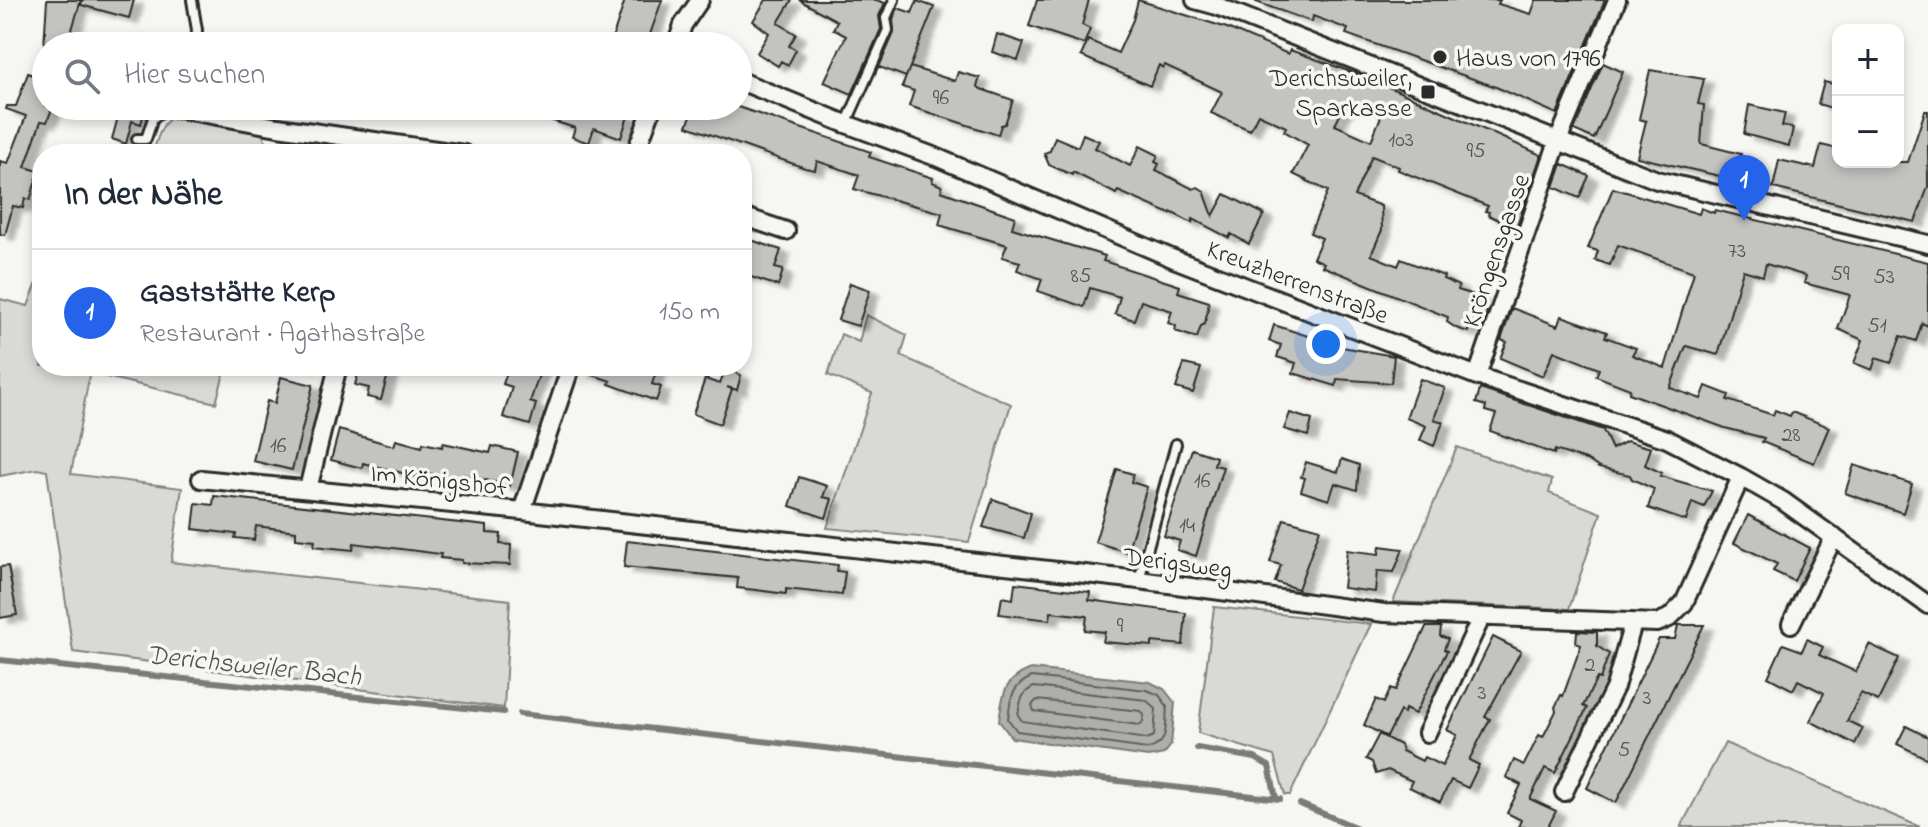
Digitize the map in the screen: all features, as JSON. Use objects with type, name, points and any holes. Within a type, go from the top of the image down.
[{"type":"street","points":[[681,32],[700,0]]},
{"type":"street","points":[[1195,0],[1657,180],[1927,240]]},
{"type":"street","name":"Kröngensgasse","points":[[1477,376],[1558,141],[1617,0]]},
{"type":"street","name":"Kreuzherrenstraße","points":[[752,86],[936,157],[1174,259],[1477,376],[1667,439],[1783,501],[1928,605]]},
{"type":"street","points":[[250,120],[367,144]]},
{"type":"street","points":[[639,144],[648,120]]},
{"type":"street","points":[[752,219],[786,231]]},
{"type":"street","points":[[308,489],[336,376]]},
{"type":"street","name":"Im Königshof","points":[[201,479],[522,511],[568,376]]},
{"type":"street","name":"Derigsweg","points":[[522,511],[1139,580],[1384,613],[1657,623],[1669,618],[1684,603],[1741,477]]},
{"type":"street","points":[[1791,624],[1834,537]]},
{"type":"street","points":[[1427,733],[1481,618]]},
{"type":"street","points":[[1564,792],[1615,687],[1633,623]]},
{"type":"lane","points":[[192,0],[197,32]]},
{"type":"lane","points":[[846,124],[888,30],[886,18],[894,0]]},
{"type":"lane","points":[[137,139],[146,139],[154,120]]},
{"type":"lane","points":[[1139,580],[1176,444]]},
{"type":"shaded area","points":[[168,120],[208,120],[261,132],[266,144],[156,144]]},
{"type":"shaded area","points":[[32,296],[32,376],[89,376],[71,474],[182,488],[171,562],[510,600],[504,708],[73,652],[47,471],[37,469],[0,476],[0,299],[28,306]]},
{"type":"shaded area","points":[[866,315],[907,335],[901,356],[1011,404],[969,542],[827,528],[872,393],[828,375],[841,334],[859,342]]},
{"type":"shaded area","points":[[103,376],[223,376],[216,403]]},
{"type":"shaded area","points":[[1457,447],[1552,480],[1549,493],[1601,513],[1569,609],[1393,602]]},
{"type":"shaded area","points":[[1214,607],[1371,624],[1290,795],[1285,795],[1274,756],[1198,733]]},
{"type":"shaded area","points":[[1725,743],[1920,827],[1681,827]]},
{"type":"water","points":[[1031,669],[1150,682],[1164,689],[1175,703],[1171,745],[1164,754],[1148,757],[1012,738],[999,721],[1004,696],[1015,678]]},
{"type":"building","points":[[47,0],[81,0],[71,32],[45,32]]},
{"type":"building","points":[[82,0],[134,0],[129,18],[81,5]]},
{"type":"building","points":[[625,0],[662,0],[651,32],[615,32]]},
{"type":"building","points":[[766,0],[792,0],[778,23],[796,34],[789,46],[796,50],[788,65],[781,61],[778,66],[757,53],[769,33],[753,21]]},
{"type":"building","points":[[799,0],[876,0],[885,3],[879,16],[881,29],[852,94],[824,82],[846,36],[833,29],[837,21]]},
{"type":"building","points":[[1037,0],[1089,0],[1082,25],[1090,29],[1084,44],[1029,26]]},
{"type":"building","points":[[1138,0],[1227,28],[1288,54],[1290,50],[1373,80],[1541,155],[1516,228],[1488,215],[1489,212],[1485,211],[1488,206],[1398,170],[1399,167],[1372,156],[1354,196],[1381,206],[1382,230],[1371,255],[1398,266],[1401,259],[1444,276],[1443,279],[1459,286],[1458,290],[1480,297],[1476,307],[1487,312],[1481,332],[1469,327],[1468,332],[1456,328],[1447,322],[1448,317],[1322,266],[1324,263],[1313,258],[1322,238],[1310,233],[1328,191],[1293,174],[1308,145],[1284,131],[1286,127],[1258,114],[1250,130],[1211,113],[1222,92],[1165,65],[1163,68],[1159,65],[1150,86],[1081,56],[1088,40],[1118,53]],"holes":[[[1348,99],[1382,114],[1371,141],[1335,125]]]},
{"type":"building","points":[[1257,0],[1500,0],[1498,4],[1531,14],[1536,0],[1605,0],[1557,114],[1496,87],[1346,34],[1348,29],[1313,16],[1312,22]]},
{"type":"building","points":[[917,1],[934,7],[906,77],[879,67],[894,33],[893,19],[898,8],[912,13]]},
{"type":"building","points":[[997,34],[1024,43],[1018,60],[992,52]]},
{"type":"building","points":[[1603,63],[1623,72],[1594,139],[1574,130]]},
{"type":"building","points":[[910,67],[955,81],[958,72],[980,78],[977,86],[981,89],[1013,100],[998,135],[909,106],[914,91],[902,87]]},
{"type":"building","points":[[1650,70],[1704,79],[1698,104],[1704,105],[1701,144],[1741,154],[1737,180],[1637,157],[1646,121],[1639,119]]},
{"type":"building","points":[[28,73],[32,75],[32,120],[48,120],[41,121],[25,167],[32,169],[30,200],[25,198],[23,208],[13,206],[5,235],[0,234],[0,161],[8,163],[26,116],[6,109],[7,106],[16,106]]},
{"type":"building","points":[[1824,82],[1832,84],[1832,108],[1818,104]]},
{"type":"building","points":[[1749,105],[1785,113],[1782,126],[1793,128],[1789,146],[1744,134]]},
{"type":"building","points":[[1925,111],[1928,111],[1928,187],[1915,222],[1773,188],[1779,160],[1815,168],[1821,145],[1832,148],[1832,168],[1904,168],[1904,162],[1908,162]]},
{"type":"building","points":[[752,112],[871,152],[869,157],[933,178],[932,182],[942,186],[941,191],[1015,217],[1012,228],[1105,256],[1103,261],[1180,286],[1178,292],[1209,302],[1205,324],[1201,326],[1197,338],[1175,331],[1176,326],[1168,323],[1172,311],[1141,301],[1134,320],[1115,314],[1120,297],[1090,288],[1084,307],[1038,291],[1042,279],[1017,270],[1020,262],[1002,257],[1007,245],[939,225],[942,213],[854,189],[859,175],[817,161],[815,170],[805,168],[752,149],[752,144],[738,144],[687,126],[689,120],[752,120]]},
{"type":"building","points":[[117,120],[142,120],[141,124],[132,121],[126,144],[112,139]]},
{"type":"building","points":[[550,120],[627,120],[621,138],[594,128],[589,143],[572,137],[575,128]]},
{"type":"building","points":[[1083,134],[1099,141],[1095,148],[1130,166],[1140,146],[1158,155],[1156,170],[1193,189],[1198,187],[1204,191],[1213,216],[1225,194],[1264,214],[1249,244],[1231,234],[1229,238],[1193,219],[1192,223],[1118,191],[1116,194],[1073,172],[1072,175],[1049,165],[1044,153],[1050,151],[1055,137],[1078,147]]},
{"type":"building","points":[[1562,164],[1589,176],[1579,198],[1554,187]]},
{"type":"building","points":[[1613,188],[1699,214],[1701,208],[1714,213],[1715,210],[1928,262],[1928,326],[1922,323],[1916,341],[1901,336],[1891,363],[1876,358],[1872,370],[1854,363],[1863,340],[1838,329],[1850,295],[1804,283],[1806,276],[1766,264],[1763,276],[1743,270],[1718,355],[1686,346],[1670,388],[1701,399],[1706,386],[1729,395],[1727,400],[1773,415],[1775,410],[1790,416],[1792,412],[1829,427],[1814,463],[1762,442],[1764,438],[1725,428],[1629,393],[1630,389],[1596,376],[1599,369],[1554,351],[1543,376],[1500,358],[1507,342],[1501,340],[1512,308],[1558,326],[1562,316],[1607,332],[1605,337],[1636,348],[1632,355],[1665,368],[1694,272],[1618,245],[1610,265],[1595,260],[1598,251],[1588,248]]},
{"type":"building","points":[[752,240],[781,250],[775,268],[783,270],[778,286],[752,277]]},
{"type":"building","points":[[850,283],[870,290],[858,326],[838,320]]},
{"type":"building","points":[[1274,325],[1342,347],[1394,356],[1391,383],[1337,379],[1336,386],[1293,373],[1296,363],[1277,357],[1281,345],[1269,341]]},
{"type":"building","points":[[1184,364],[1201,368],[1193,393],[1176,388]]},
{"type":"building","points":[[357,376],[387,376],[381,400],[367,397],[369,388],[355,385]]},
{"type":"building","points":[[506,376],[539,376],[530,402],[536,404],[530,425],[503,417],[512,387],[503,384]]},
{"type":"building","points":[[596,376],[655,376],[652,384],[661,387],[656,401],[609,384],[611,381]]},
{"type":"building","points":[[723,376],[741,376],[737,390],[727,387],[732,389],[720,424],[693,414],[705,379],[720,384]]},
{"type":"building","points":[[281,377],[313,385],[292,470],[253,461],[267,401],[275,403]]},
{"type":"building","points":[[1420,379],[1445,388],[1434,419],[1443,422],[1434,446],[1420,440],[1426,426],[1406,418]]},
{"type":"building","points":[[1480,389],[1603,430],[1612,449],[1627,441],[1651,448],[1645,465],[1662,473],[1660,476],[1712,491],[1704,507],[1692,502],[1686,521],[1648,508],[1654,489],[1632,479],[1630,475],[1599,468],[1589,461],[1555,450],[1554,454],[1490,431],[1496,414],[1485,411],[1486,406],[1476,403]]},
{"type":"building","points":[[1290,413],[1312,420],[1308,436],[1284,429]]},
{"type":"building","points":[[339,430],[394,446],[396,440],[422,447],[423,443],[442,447],[443,443],[490,453],[492,446],[518,452],[510,486],[461,474],[459,481],[419,471],[418,477],[363,463],[362,468],[331,460]]},
{"type":"building","points":[[1192,449],[1216,457],[1214,465],[1223,467],[1196,556],[1177,550],[1180,541],[1164,536]]},
{"type":"building","points":[[1342,459],[1359,465],[1357,490],[1335,483],[1329,500],[1301,491],[1306,462],[1338,472]]},
{"type":"building","points":[[1854,465],[1912,484],[1903,513],[1845,493]]},
{"type":"building","points":[[1117,469],[1133,474],[1131,482],[1147,487],[1127,552],[1095,542]]},
{"type":"building","points":[[799,477],[827,486],[823,497],[832,499],[826,518],[790,506]]},
{"type":"building","points":[[214,496],[487,526],[487,533],[501,534],[500,544],[511,545],[510,565],[462,563],[462,560],[440,558],[441,554],[354,543],[353,550],[314,546],[315,540],[296,538],[296,531],[256,526],[254,540],[235,538],[236,534],[193,529],[196,503],[213,505]]},
{"type":"building","points":[[993,499],[1031,513],[1024,538],[983,527]]},
{"type":"building","points":[[1748,515],[1810,548],[1794,581],[1773,571],[1777,564],[1734,543]]},
{"type":"building","points":[[1284,519],[1320,529],[1298,589],[1275,582],[1281,565],[1270,562]]},
{"type":"building","points":[[627,541],[838,565],[837,571],[845,572],[842,595],[786,589],[786,594],[737,588],[738,578],[624,567]]},
{"type":"building","points":[[1380,546],[1403,549],[1394,572],[1377,571],[1375,592],[1343,588],[1347,550],[1379,554]]},
{"type":"building","points":[[8,566],[17,615],[0,618],[0,567]]},
{"type":"building","points":[[1015,583],[1090,592],[1089,600],[1186,613],[1183,645],[1103,642],[1105,632],[1085,630],[1087,616],[1051,612],[1050,620],[999,614],[1002,597],[1013,599]]},
{"type":"building","points":[[1678,625],[1704,625],[1616,803],[1587,788],[1659,639],[1675,639]]},
{"type":"building","points":[[1426,627],[1441,627],[1440,636],[1448,639],[1444,649],[1447,651],[1415,714],[1405,709],[1404,713],[1400,711],[1387,737],[1364,725],[1376,699],[1384,703],[1391,688],[1396,690]]},
{"type":"building","points":[[1577,631],[1597,632],[1597,646],[1609,654],[1555,773],[1545,768],[1530,799],[1556,811],[1548,827],[1518,827],[1521,820],[1507,813],[1521,785],[1506,777],[1514,760],[1524,765],[1556,711],[1581,645],[1576,643]]},
{"type":"building","points":[[1493,637],[1521,651],[1485,717],[1490,719],[1469,760],[1479,765],[1468,788],[1451,780],[1440,802],[1409,787],[1412,781],[1388,770],[1376,774],[1372,762],[1366,759],[1379,734],[1400,745],[1402,751],[1442,766],[1457,735],[1447,730]]},
{"type":"building","points":[[1807,639],[1823,647],[1819,655],[1856,672],[1869,644],[1899,658],[1878,701],[1861,693],[1847,721],[1863,728],[1855,744],[1810,721],[1824,693],[1798,680],[1793,690],[1768,677],[1783,644],[1802,651]]},
{"type":"building","points":[[1906,726],[1928,737],[1928,759],[1897,744]]},
{"type":"waterway","name":"Derichsweiler Bach","points":[[0,660],[504,712]]},
{"type":"waterway","points":[[520,714],[1280,799]]},
{"type":"waterway","points":[[1197,748],[1255,758],[1269,766],[1276,798]]},
{"type":"waterway","name":"Derichsweiler Bach","points":[[1300,804],[1355,827]]},
{"type":"place","name":"Haus von 1796","points":[[1440,57]]},
{"type":"place","name":"Derichsweiler, Sparkasse","points":[[1428,92]]},
{"type":"place","name":"Gaststätte Kerp","points":[[1744,221]]}]
